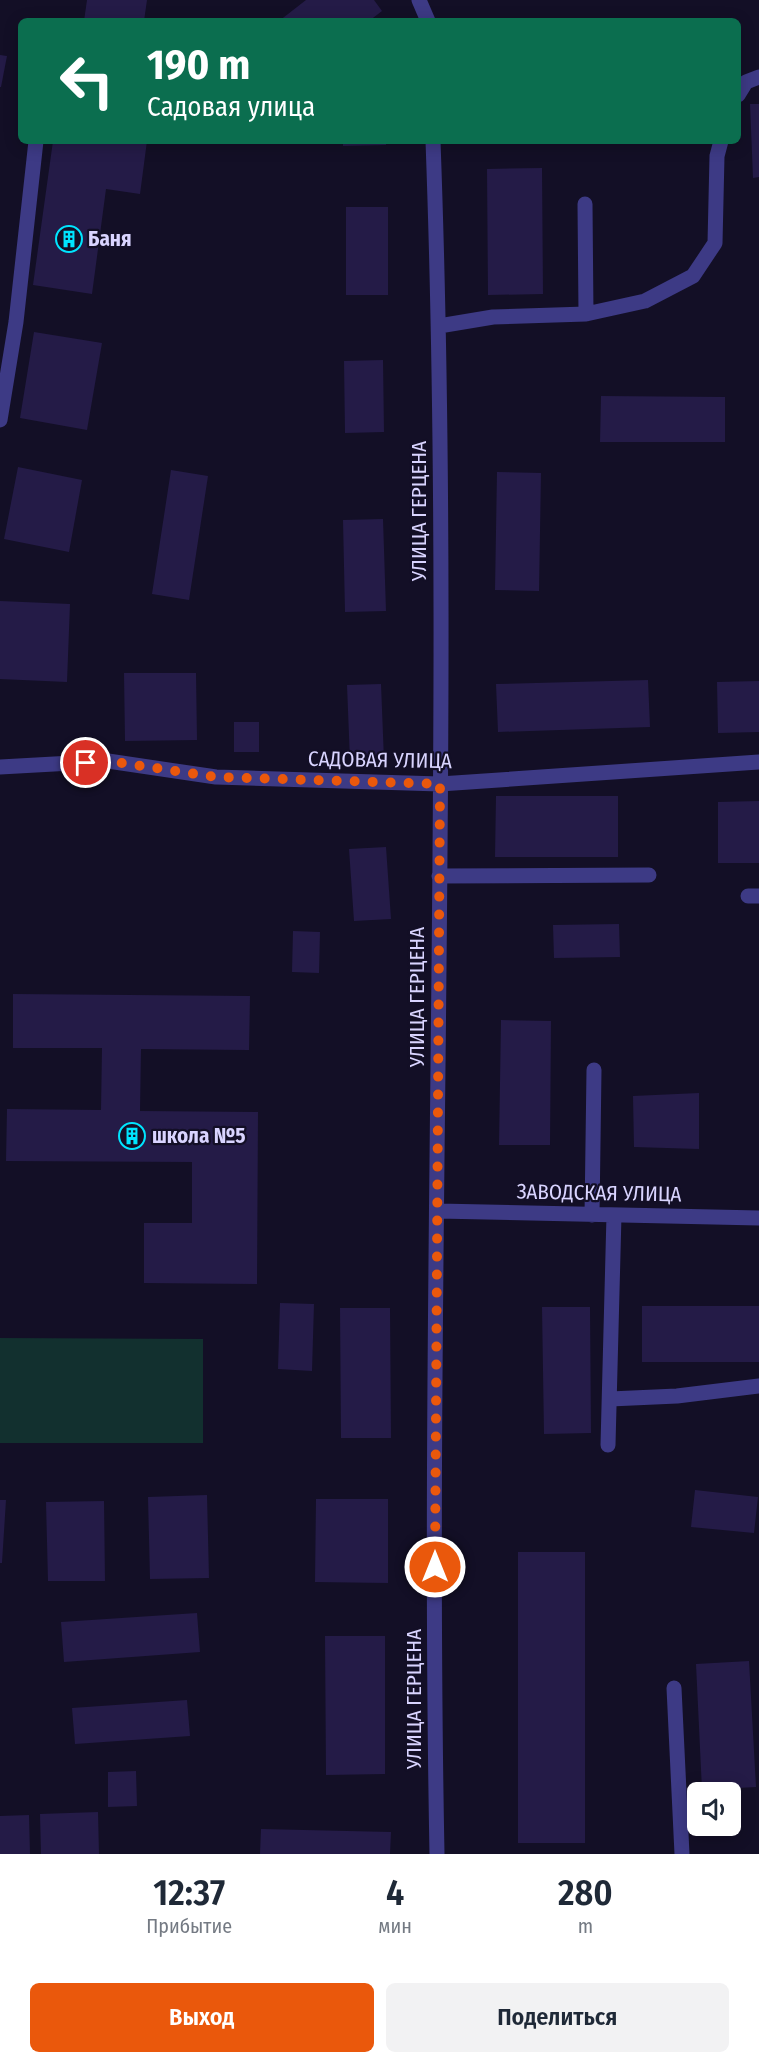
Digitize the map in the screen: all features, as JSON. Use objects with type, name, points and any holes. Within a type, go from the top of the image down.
[{"type":"street","points":[[419,0],[427,18]]},
{"type":"street","points":[[741,90],[746,82],[759,77]]},
{"type":"street","points":[[0,420],[16,322],[36,144]]},
{"type":"street","name":"УЛИЦА ГЕРЦЕНА","points":[[433,144],[439,326],[440,784],[435,1400],[437,1854]]},
{"type":"street","points":[[439,326],[493,317],[586,314],[645,301],[693,276],[715,243],[717,156],[720,144]]},
{"type":"street","points":[[585,204],[586,314]]},
{"type":"street","name":"САДОВАЯ УЛИЦА","points":[[0,767],[108,761],[216,777],[440,784],[759,762]]},
{"type":"street","points":[[439,876],[649,875]]},
{"type":"street","points":[[592,1215],[594,1070]]},
{"type":"street","name":"ЗАВОДСКАЯ УЛИЦА","points":[[438,1211],[759,1218]]},
{"type":"street","points":[[608,1444],[614,1215]]},
{"type":"street","points":[[610,1399],[677,1396],[759,1386]]},
{"type":"street","points":[[674,1688],[682,1854]]},
{"type":"green space","points":[[0,1338],[203,1339],[203,1443],[0,1443]]},
{"type":"building","points":[[87,0],[147,0],[144,18],[84,18]]},
{"type":"building","points":[[306,0],[374,0],[382,11],[373,18],[283,18]]},
{"type":"building","points":[[0,55],[7,56],[1,87],[0,87]]},
{"type":"building","points":[[750,104],[759,104],[759,177],[753,178]]},
{"type":"building","name":"Баня","points":[[53,144],[147,144],[140,194],[106,189],[92,294],[33,285]]},
{"type":"building","points":[[343,144],[386,144],[386,145],[343,146]]},
{"type":"building","points":[[542,168],[543,294],[488,295],[487,169]]},
{"type":"building","points":[[346,207],[388,207],[388,295],[346,295]]},
{"type":"building","points":[[34,332],[102,343],[87,430],[20,418]]},
{"type":"building","points":[[383,360],[384,432],[345,433],[344,361]]},
{"type":"building","points":[[601,396],[725,397],[725,442],[600,442]]},
{"type":"building","points":[[18,467],[82,480],[69,552],[4,539]]},
{"type":"building","points":[[171,470],[208,476],[189,600],[152,594]]},
{"type":"building","points":[[497,472],[541,473],[539,591],[495,590]]},
{"type":"building","points":[[383,519],[386,611],[345,612],[343,520]]},
{"type":"building","points":[[0,601],[70,604],[67,682],[0,679]]},
{"type":"building","points":[[124,673],[196,673],[197,740],[125,741]]},
{"type":"building","points":[[648,680],[650,727],[498,732],[496,684]]},
{"type":"building","points":[[759,681],[759,732],[718,733],[717,682]]},
{"type":"building","points":[[381,684],[384,760],[350,761],[347,685]]},
{"type":"building","points":[[234,722],[259,722],[259,752],[234,752]]},
{"type":"building","points":[[496,796],[618,796],[618,857],[495,857]]},
{"type":"building","points":[[759,801],[759,863],[718,863],[718,802]]},
{"type":"building","points":[[386,847],[391,919],[354,921],[349,849]]},
{"type":"building","points":[[619,924],[620,957],[554,958],[553,925]]},
{"type":"building","points":[[293,931],[320,932],[319,973],[292,972]]},
{"type":"building","name":"школа №5","points":[[13,994],[250,996],[249,1050],[141,1049],[140,1111],[258,1112],[257,1284],[144,1283],[144,1223],[192,1223],[192,1162],[6,1161],[7,1109],[101,1110],[102,1048],[13,1048]]},
{"type":"building","points":[[501,1020],[551,1021],[550,1145],[499,1145]]},
{"type":"building","points":[[699,1093],[699,1149],[634,1147],[633,1096]]},
{"type":"building","points":[[280,1303],[314,1304],[312,1371],[278,1369]]},
{"type":"building","points":[[642,1306],[759,1306],[759,1362],[642,1362]]},
{"type":"building","points":[[542,1307],[590,1307],[591,1433],[544,1434]]},
{"type":"building","points":[[340,1308],[390,1308],[391,1438],[341,1438]]},
{"type":"building","points":[[695,1490],[758,1497],[754,1533],[691,1527]]},
{"type":"building","points":[[207,1495],[209,1578],[150,1579],[148,1497]]},
{"type":"building","points":[[316,1499],[388,1499],[388,1583],[315,1582]]},
{"type":"building","points":[[0,1500],[6,1500],[2,1563],[0,1563]]},
{"type":"building","points":[[104,1501],[105,1581],[48,1581],[46,1502]]},
{"type":"building","points":[[518,1552],[585,1552],[585,1843],[518,1843]]},
{"type":"building","points":[[197,1613],[200,1652],[64,1662],[61,1622]]},
{"type":"building","points":[[325,1636],[385,1636],[385,1774],[326,1775]]},
{"type":"building","points":[[749,1661],[756,1787],[741,1788],[741,1782],[702,1782],[696,1664]]},
{"type":"building","points":[[187,1700],[190,1736],[75,1744],[72,1708]]},
{"type":"building","points":[[136,1771],[137,1806],[108,1807],[108,1772]]},
{"type":"building","points":[[98,1812],[99,1854],[41,1854],[40,1814]]},
{"type":"building","points":[[29,1815],[30,1854],[0,1854],[0,1816]]},
{"type":"building","points":[[261,1829],[391,1832],[390,1854],[260,1854]]},
{"type":"place","name":"Баня","points":[[69,239]]},
{"type":"place","name":"школа №5","points":[[132,1136]]},
{"type":"route","points":[[86,763],[108,761],[216,777],[440,784],[435,1567]]}]
